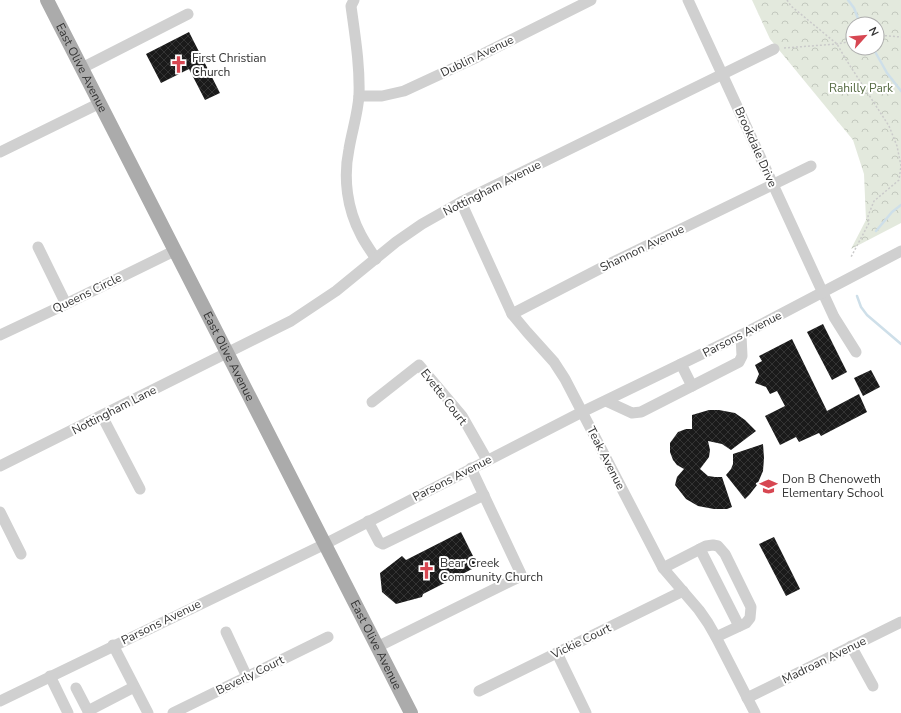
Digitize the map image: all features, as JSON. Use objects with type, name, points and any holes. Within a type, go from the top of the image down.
[{"type":"main road","name":"East Olive Avenue","points":[[47,0],[411,713]]},
{"type":"street","points":[[354,0],[351,6],[358,62],[359,96],[346,168],[347,189],[353,216],[358,229],[376,259]]},
{"type":"street","name":"Dublin Avenue","points":[[359,96],[382,96],[404,91],[471,60],[591,0]]},
{"type":"street","name":"Brookdale Drive","points":[[688,0],[834,317],[856,352]]},
{"type":"street","points":[[82,68],[188,14]]},
{"type":"street","name":"Nottingham Avenue","points":[[227,353],[291,321],[336,291],[422,224],[461,202],[722,73],[774,49]]},
{"type":"street","points":[[0,152],[100,103]]},
{"type":"street","name":"Shannon Avenue","points":[[512,314],[614,262],[811,166]]},
{"type":"street","name":"Teak Avenue","points":[[461,202],[512,314],[554,362],[582,412],[663,568],[699,610],[716,637],[754,713]]},
{"type":"street","points":[[38,248],[66,304]]},
{"type":"street","name":"Queens Circle","points":[[0,335],[174,251]]},
{"type":"street","name":"Parsons Avenue","points":[[0,701],[113,645],[325,544],[582,412],[824,293],[901,251]]},
{"type":"street","points":[[606,401],[632,413],[641,412],[739,362],[742,356],[741,335]]},
{"type":"street","name":"Nottingham Lane","points":[[0,466],[227,353]]},
{"type":"street","points":[[681,364],[692,386]]},
{"type":"street","name":"Evette Court","points":[[372,402],[419,365],[462,416],[487,460]]},
{"type":"street","points":[[102,416],[140,489]]},
{"type":"street","points":[[377,647],[519,577],[521,574],[471,468]]},
{"type":"street","points":[[368,521],[379,542],[383,544],[484,495]]},
{"type":"street","points":[[0,512],[21,554]]},
{"type":"street","points":[[663,568],[706,546],[718,546],[725,554],[751,607],[750,618],[746,623],[716,637]]},
{"type":"street","points":[[700,549],[739,626]]},
{"type":"street","name":"Vickie Court","points":[[479,691],[683,592]]},
{"type":"street","name":"Madroan Avenue","points":[[747,698],[901,622]]},
{"type":"street","points":[[226,632],[247,677]]},
{"type":"street","name":"Beverly Court","points":[[173,713],[328,637]]},
{"type":"street","points":[[113,645],[148,713]]},
{"type":"street","points":[[851,646],[873,686]]},
{"type":"street","points":[[556,653],[586,713]]},
{"type":"street","points":[[50,676],[68,713]]},
{"type":"street","points":[[76,688],[88,712],[134,687]]},
{"type":"path","points":[[787,0],[791,6],[837,44],[889,126],[897,146],[901,166],[899,180],[874,201],[868,216],[869,223],[851,257]]},
{"type":"path","points":[[885,36],[901,37]]},
{"type":"path","points":[[774,49],[845,42]]},
{"type":"green space","name":"Rahilly Park","points":[[752,0],[901,0],[901,223],[851,249],[866,220],[864,174],[853,140],[770,39]]},
{"type":"building","name":"First Christian Church","points":[[189,32],[220,93],[205,100],[189,69],[161,83],[146,54]]},
{"type":"building","points":[[823,324],[847,372],[832,380],[807,332]]},
{"type":"building","points":[[792,339],[827,411],[859,394],[867,412],[821,436],[819,433],[799,442],[796,437],[780,445],[765,416],[785,406],[777,391],[770,394],[766,387],[755,383],[759,374],[755,365],[762,361],[759,356]]},
{"type":"building","points":[[871,370],[880,387],[863,396],[854,378]]},
{"type":"building","points":[[709,410],[735,413],[756,431],[731,450],[722,444],[708,441],[710,450],[709,457],[700,469],[708,476],[722,477],[732,507],[727,509],[714,509],[698,506],[686,499],[675,485],[677,477],[684,469],[677,465],[673,460],[670,452],[670,443],[678,432],[686,429],[692,429],[692,415]]},
{"type":"building","points":[[763,444],[763,471],[757,485],[745,499],[726,475],[733,464],[733,454]]},
{"type":"building","name":"Bear Creek Community Church","points":[[461,532],[478,566],[423,594],[422,597],[396,604],[382,592],[380,573],[402,556],[406,560]]},
{"type":"building","points":[[774,537],[800,589],[786,596],[759,544]]},
{"type":"waterway","points":[[848,0],[854,8],[857,16]]},
{"type":"waterway","points":[[877,56],[887,73],[901,91]]},
{"type":"waterway","points":[[876,231],[892,212],[901,205]]},
{"type":"waterway","points":[[857,296],[861,307],[867,315],[901,344]]},
{"type":"place","name":"First Christian Church","points":[[179,65]]},
{"type":"place","name":"Don B Chenoweth Elementary School","points":[[769,486]]},
{"type":"place","name":"Bear Creek Community Church","points":[[427,570]]}]
